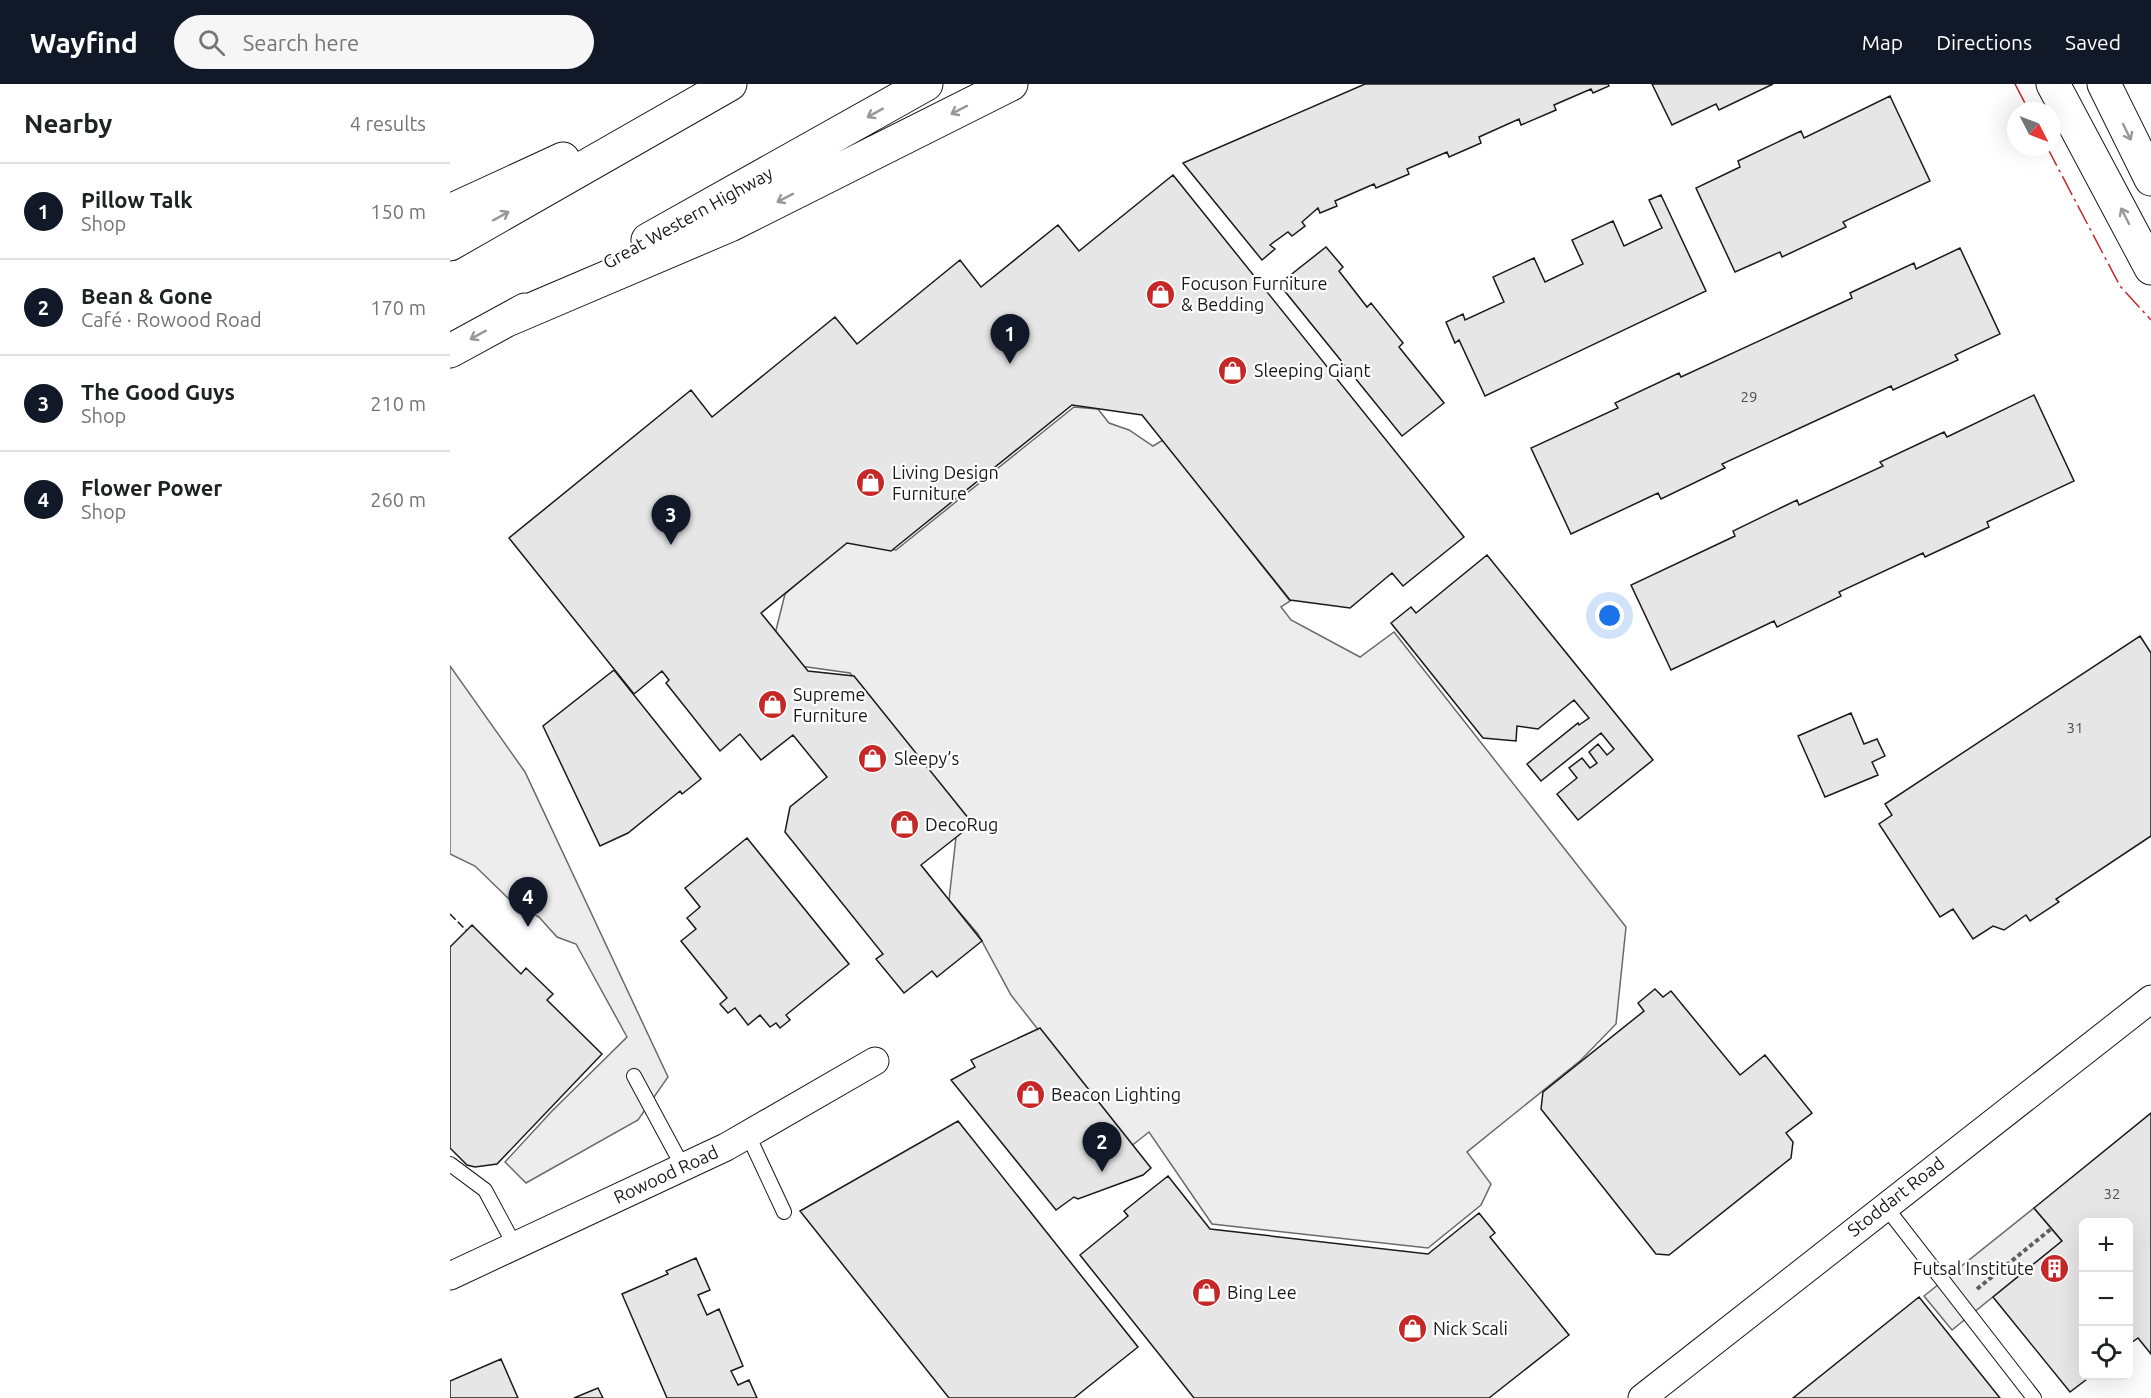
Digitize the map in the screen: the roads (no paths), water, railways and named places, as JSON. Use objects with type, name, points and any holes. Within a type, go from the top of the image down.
[{"type":"main road","points":[[450,211],[729,84]]},
{"type":"main road","points":[[450,244],[729,84]]},
{"type":"main road","name":"Great Western Highway","points":[[450,351],[926,84]]},
{"type":"main road","points":[[507,320],[730,225],[1011,84]]},
{"type":"main road","points":[[2054,84],[2151,268]]},
{"type":"main road","points":[[2104,84],[2151,179]]},
{"type":"street","name":"Stoddart Road","points":[[1642,1398],[2151,999]]},
{"type":"street","name":"Rowood Road","points":[[450,1276],[683,1167],[748,1134],[875,1061]]},
{"type":"lane","points":[[634,1076],[683,1167]]},
{"type":"lane","points":[[748,1134],[784,1212]]},
{"type":"lane","points":[[450,1164],[485,1190],[515,1246]]},
{"type":"lane","points":[[1885,1206],[2034,1398]]},
{"type":"place","name":"Focuson Furniture & Bedding","points":[[1160,294]]},
{"type":"place","name":"Pillow Talk","points":[[1010,364]]},
{"type":"place","name":"Sleeping Giant","points":[[1233,371]]},
{"type":"place","name":"Living Design Furniture","points":[[871,483]]},
{"type":"place","name":"The Good Guys","points":[[671,545]]},
{"type":"place","name":"Supreme Furniture","points":[[772,705]]},
{"type":"place","name":"Sleepy’s","points":[[873,759]]},
{"type":"place","name":"DecoRug","points":[[904,825]]},
{"type":"place","name":"Flower Power","points":[[528,927]]},
{"type":"place","name":"Beacon Lighting","points":[[1030,1095]]},
{"type":"place","name":"Bean & Gone","points":[[1102,1172]]},
{"type":"place","name":"Futsal Institute","points":[[2055,1269]]},
{"type":"place","name":"Bing Lee","points":[[1206,1293]]},
{"type":"place","name":"Nick Scali","points":[[1412,1329]]}]
